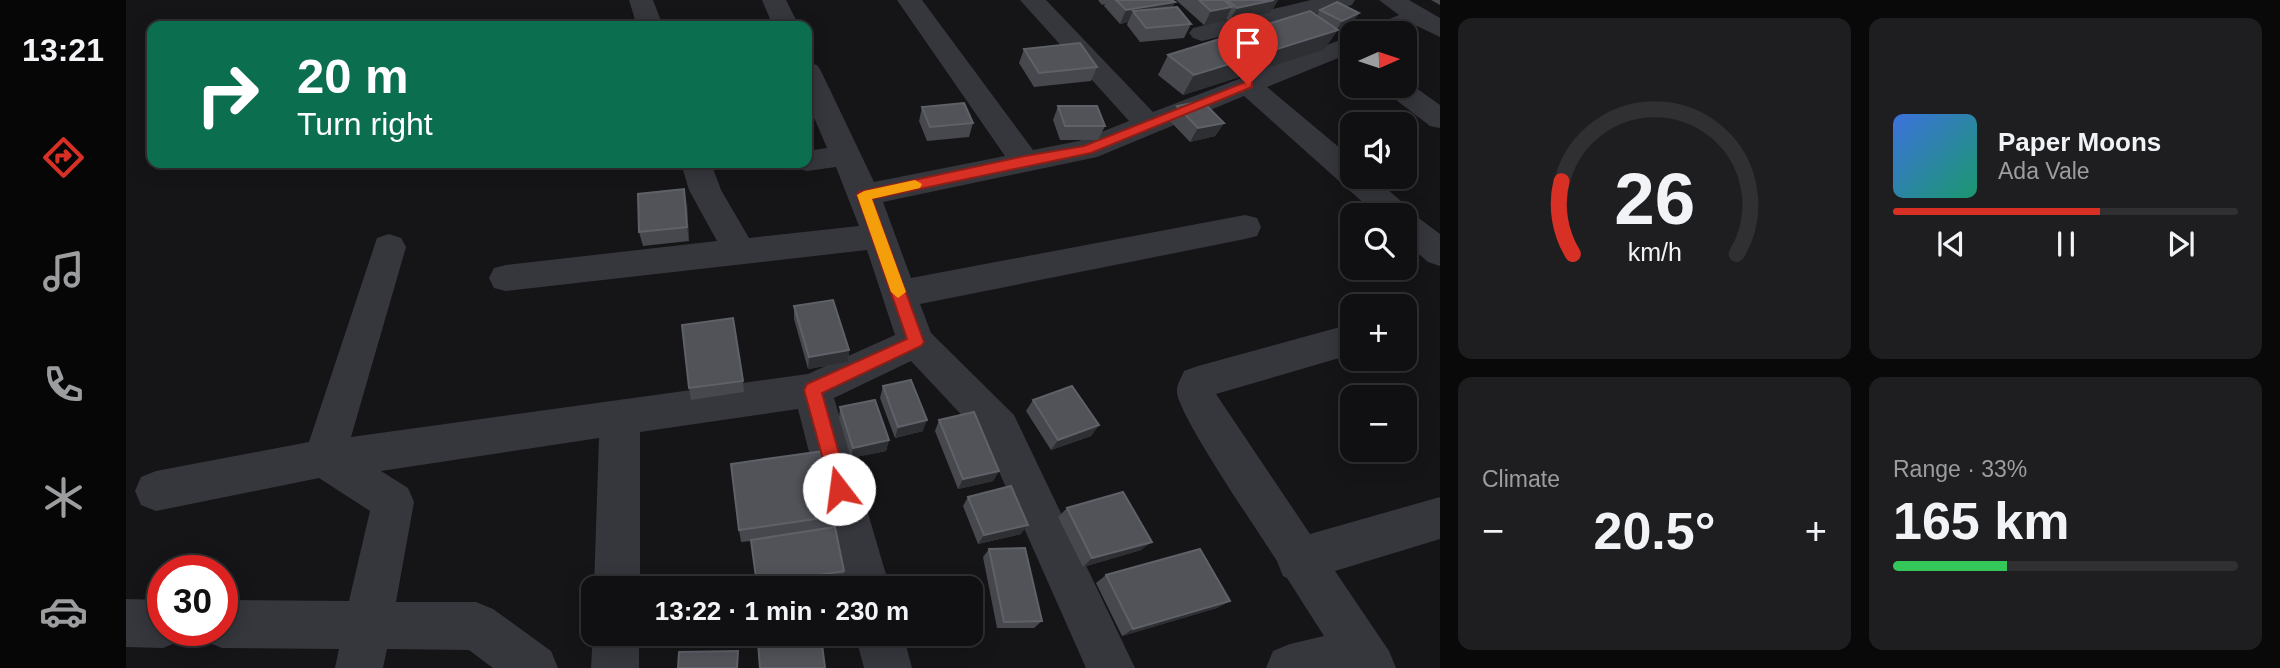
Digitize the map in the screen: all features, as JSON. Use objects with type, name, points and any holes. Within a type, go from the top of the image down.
[{"type":"street","points":[[641,0],[648,21]]},
{"type":"street","points":[[774,0],[784,21]]},
{"type":"street","points":[[909,0],[1025,160]]},
{"type":"street","points":[[1032,0],[1148,124]]},
{"type":"street","points":[[1199,31],[1343,0]]},
{"type":"street","points":[[1391,0],[1429,23]]},
{"type":"street","points":[[864,195],[1025,160],[1086,150],[1340,48]]},
{"type":"street","points":[[812,82],[864,195],[916,342],[1000,428],[1111,668]]},
{"type":"street","points":[[1248,85],[1383,203]]},
{"type":"street","points":[[1413,98],[1440,119]]},
{"type":"street","points":[[812,160],[846,155]]},
{"type":"street","points":[[698,168],[705,190],[740,252]]},
{"type":"street","points":[[899,294],[1245,227]]},
{"type":"street","points":[[1417,233],[1440,253]]},
{"type":"street","points":[[506,278],[879,236]]},
{"type":"street","points":[[324,458],[389,247]]},
{"type":"street","points":[[156,491],[324,458],[813,390],[916,342]]},
{"type":"street","points":[[1290,668],[1367,660],[1299,560],[1202,407],[1196,392],[1198,383],[1340,342]]},
{"type":"street","points":[[813,390],[864,576]]},
{"type":"street","points":[[617,576],[620,418]]},
{"type":"street","points":[[324,458],[393,502],[364,646]]},
{"type":"street","points":[[1299,560],[1440,518]]},
{"type":"street","points":[[126,623],[147,624]]},
{"type":"street","points":[[238,626],[364,646],[476,626],[534,668]]},
{"type":"street","points":[[615,646],[615,668]]},
{"type":"street","points":[[882,646],[888,668]]},
{"type":"building","points":[[1116,0],[1172,0],[1175,2],[1126,10]]},
{"type":"building","points":[[1199,0],[1224,0],[1232,7],[1211,11]]},
{"type":"building","points":[[1227,0],[1274,0],[1237,8]]},
{"type":"building","points":[[1337,2],[1359,13],[1342,21],[1320,10]]},
{"type":"building","points":[[1177,7],[1191,24],[1146,28],[1133,11]]},
{"type":"building","points":[[1310,11],[1338,30],[1194,75],[1168,55]]},
{"type":"building","points":[[1080,43],[1097,67],[1039,73],[1024,49]]},
{"type":"building","points":[[1202,101],[1224,123],[1198,128],[1177,106]]},
{"type":"building","points":[[964,103],[973,123],[930,127],[922,107]]},
{"type":"building","points":[[1058,106],[1097,106],[1105,126],[1065,126]]},
{"type":"building","points":[[684,189],[687,227],[639,232],[638,194]]},
{"type":"building","points":[[833,300],[849,350],[809,357],[794,306]]},
{"type":"building","points":[[733,318],[743,381],[689,388],[682,325]]},
{"type":"building","points":[[911,380],[927,420],[898,427],[883,386]]},
{"type":"building","points":[[1072,386],[1099,425],[1058,440],[1033,400]]},
{"type":"building","points":[[875,400],[889,440],[853,448],[840,407]]},
{"type":"building","points":[[974,412],[999,471],[963,479],[939,420]]},
{"type":"building","points":[[823,451],[836,516],[739,530],[731,464]]},
{"type":"building","points":[[1011,486],[1028,525],[984,535],[968,497]]},
{"type":"building","points":[[1123,492],[1152,542],[1092,558],[1067,508]]},
{"type":"building","points":[[835,527],[844,571],[813,576],[756,576],[751,540]]},
{"type":"building","points":[[1025,548],[1042,621],[1004,622],[989,549]]},
{"type":"building","points":[[1200,549],[1230,601],[1133,629],[1106,575]]},
{"type":"building","points":[[758,646],[822,646],[825,668],[760,668]]},
{"type":"building","points":[[738,651],[737,668],[678,668],[679,652]]},
{"type":"slow traffic","points":[[898,292],[864,195],[915,184]]},
{"type":"route","points":[[839,489],[813,390],[916,342],[864,195],[1025,160],[1086,150],[1248,85]]}]
